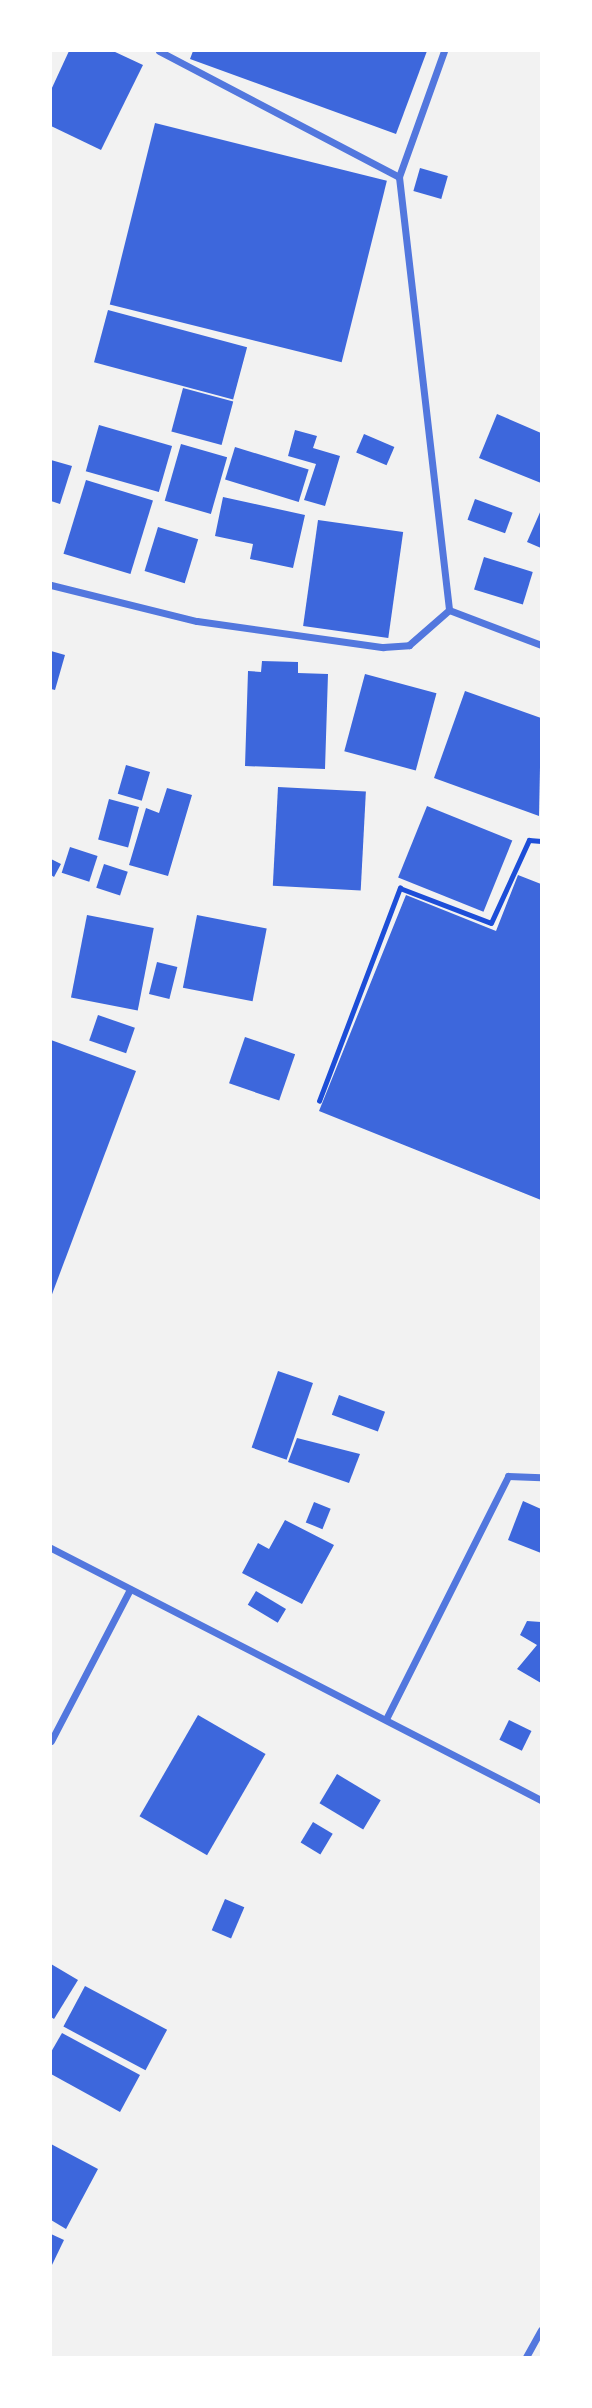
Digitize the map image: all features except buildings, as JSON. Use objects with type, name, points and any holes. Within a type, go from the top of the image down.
[{"type":"street","points":[[159,51],[399,177]]},
{"type":"street","points":[[444,51],[399,177],[449,610]]},
{"type":"street","points":[[51,585],[197,621],[383,647],[409,645],[449,610]]},
{"type":"street","points":[[449,610],[541,645]]},
{"type":"street","points":[[386,1719],[508,1476],[541,1477]]},
{"type":"street","points":[[51,1548],[541,1800]]},
{"type":"street","points":[[51,1741],[130,1588]]},
{"type":"street","points":[[526,2357],[541,2330]]},
{"type":"path","points":[[319,1101],[400,888],[491,923],[528,840],[541,842]]}]
